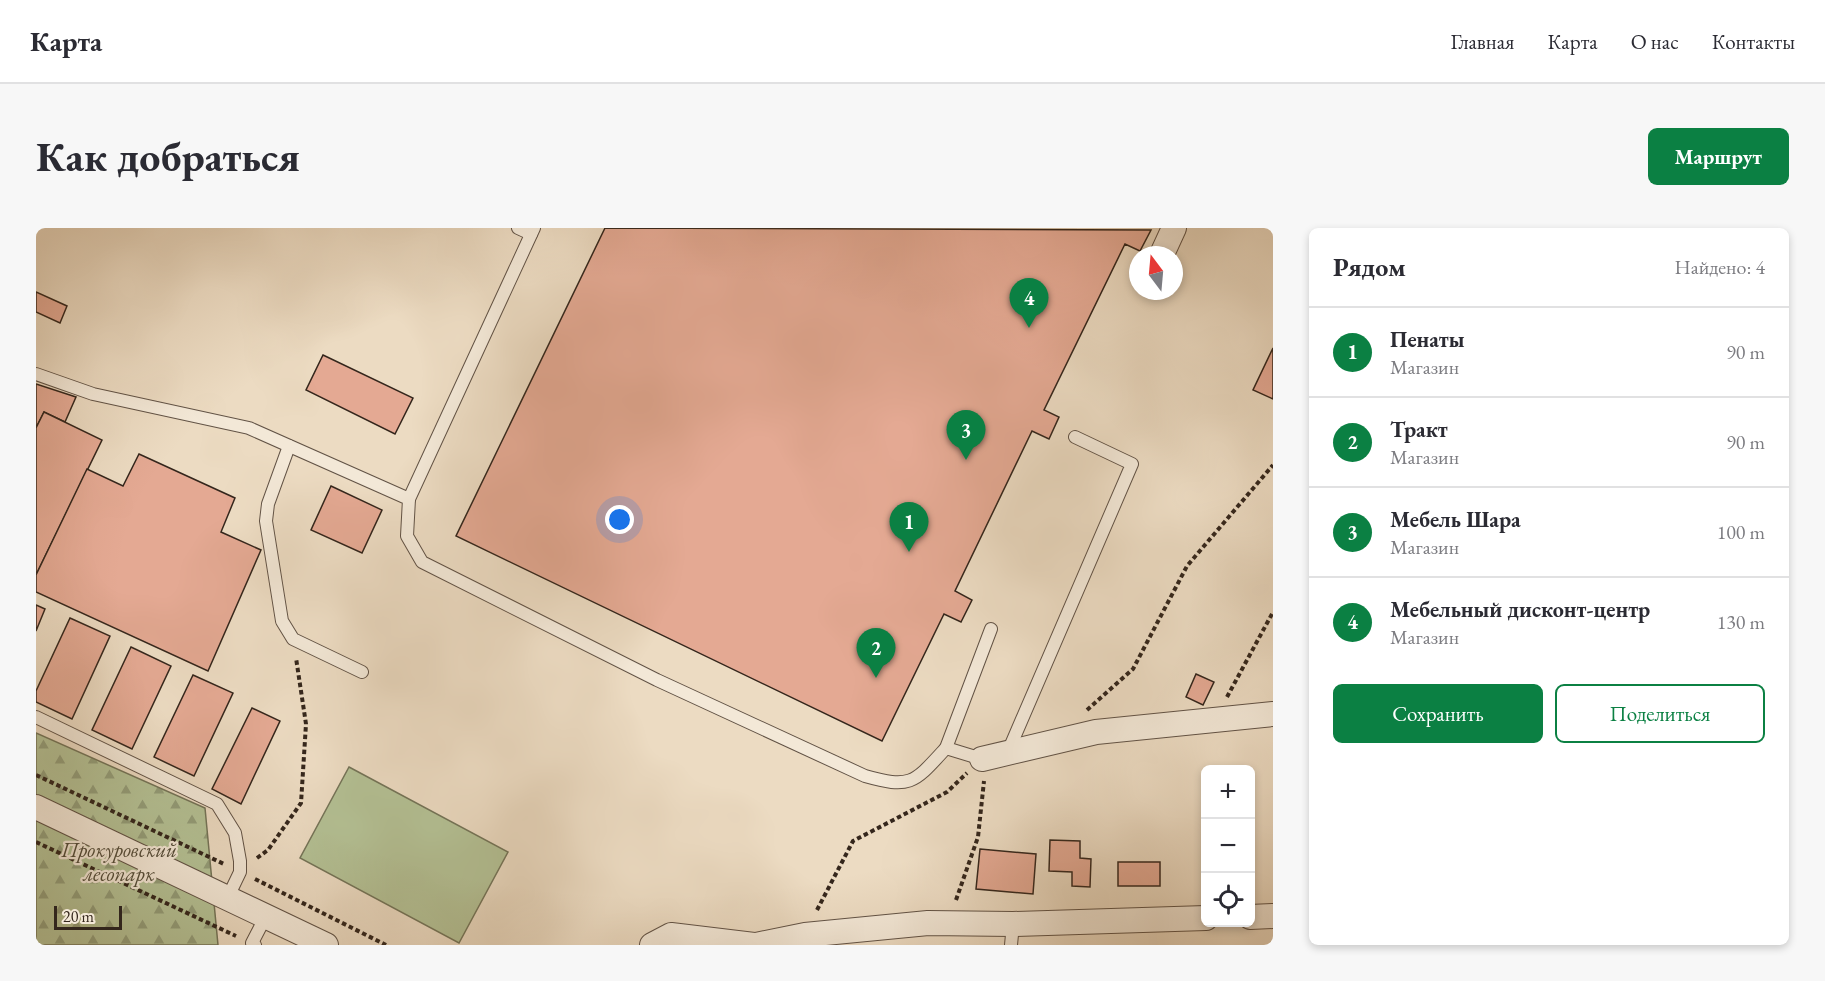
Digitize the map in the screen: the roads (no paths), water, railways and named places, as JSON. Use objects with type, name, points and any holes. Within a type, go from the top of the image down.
[{"type":"street","points":[[1166,246],[1174,228]]},
{"type":"street","points":[[982,759],[1096,732],[1215,718],[1273,714]]},
{"type":"street","points":[[36,807],[326,945]]},
{"type":"street","points":[[1255,917],[1273,916]]},
{"type":"street","points":[[652,945],[671,935],[755,945],[805,935],[928,923],[1012,934],[1201,918]]},
{"type":"lane","points":[[518,228],[533,231],[409,499],[407,536],[422,562],[657,680],[865,776],[895,785],[909,782],[924,771],[945,748],[991,629]]},
{"type":"lane","points":[[36,374],[93,394],[249,428],[409,499]]},
{"type":"lane","points":[[1006,755],[1132,464],[1075,437]]},
{"type":"lane","points":[[288,446],[268,504],[266,521],[282,621],[293,639],[362,672]]},
{"type":"lane","points":[[36,717],[217,804],[235,833],[240,872],[228,897]]},
{"type":"lane","points":[[945,748],[982,759]]},
{"type":"lane","points":[[254,944],[266,916]]},
{"type":"place","name":"Мебельный дисконт-центр","points":[[1029,328]]},
{"type":"place","name":"Мебель Шара","points":[[966,460]]},
{"type":"place","name":"Пенаты","points":[[909,552]]},
{"type":"place","name":"Тракт","points":[[876,678]]},
{"type":"park label","name":"Прокуровский лесопарк","points":[[119,861]]}]
